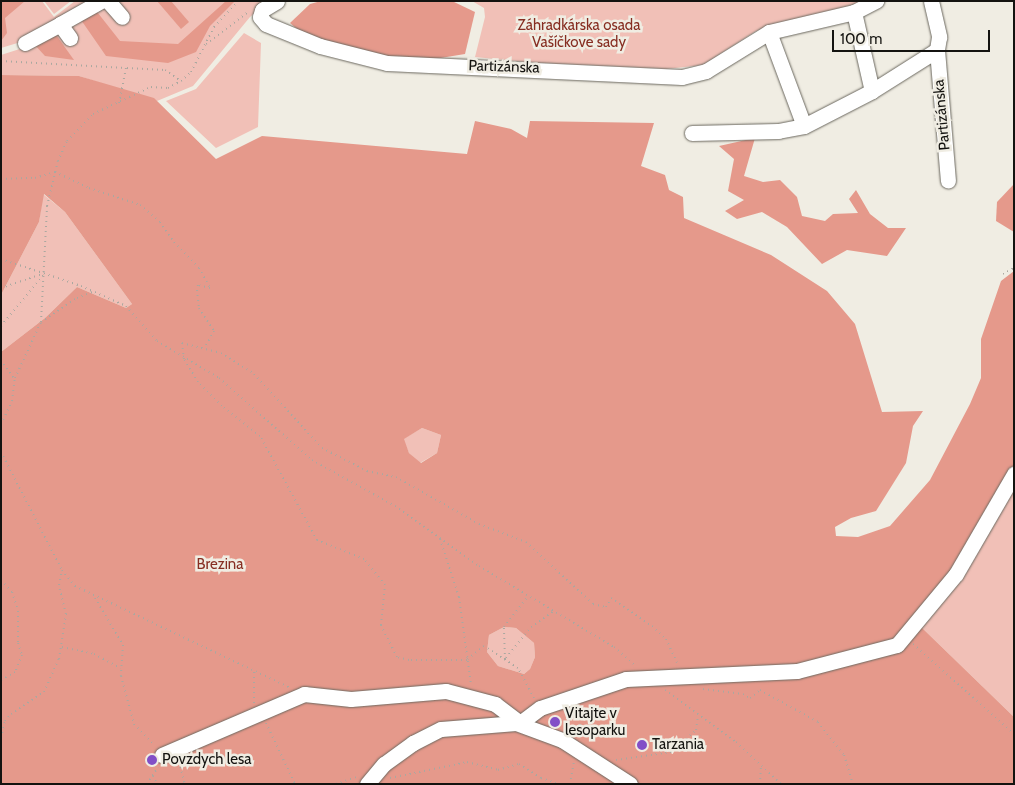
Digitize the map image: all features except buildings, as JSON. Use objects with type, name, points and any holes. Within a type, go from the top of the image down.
[{"type":"street","points":[[25,43],[101,1]]},
{"type":"street","points":[[108,1],[122,17]]},
{"type":"street","points":[[262,10],[277,1]]},
{"type":"street","name":"Partizánska","points":[[262,10],[260,17],[266,24],[320,46],[387,63],[417,66],[465,65],[682,77],[706,71],[769,32],[854,12],[876,1]]},
{"type":"street","name":"Partizánska","points":[[931,1],[939,37],[936,50],[948,181]]},
{"type":"street","points":[[854,12],[872,91]]},
{"type":"street","points":[[60,24],[70,38]]},
{"type":"street","points":[[769,32],[804,126]]},
{"type":"street","name":"Partizánska","points":[[692,133],[778,131],[804,126],[872,91],[936,50]]},
{"type":"street","points":[[520,723],[540,708],[626,679],[647,676],[797,671],[887,649],[906,637],[960,568],[1014,474]]},
{"type":"street","points":[[168,751],[257,716],[304,694],[351,700],[446,691],[478,698],[506,710],[520,723]]},
{"type":"street","points":[[478,698],[479,724]]},
{"type":"street","points":[[368,780],[413,743],[441,730],[479,724],[520,723],[552,734],[602,762],[630,784]]},
{"type":"path","points":[[1,424],[12,400],[15,378],[41,322],[45,274],[45,230],[52,181],[67,141],[79,126],[93,114],[151,87],[168,88],[181,81],[191,72],[214,27],[238,1]]},
{"type":"path","points":[[204,46],[235,19],[258,8],[262,10]]},
{"type":"path","points":[[1,61],[165,70],[181,81]]},
{"type":"path","points":[[119,103],[126,68]]},
{"type":"path","points":[[1,180],[35,178],[55,172],[89,188],[140,205],[160,222],[174,242],[199,268],[210,288],[198,285],[197,290],[199,308],[214,331],[206,347]]},
{"type":"path","points":[[1,259],[94,292],[126,306],[157,341],[184,359],[219,378],[312,460],[395,506],[440,539],[528,596],[614,647],[647,676],[698,714],[782,784]]},
{"type":"path","points":[[1003,274],[1014,268]]},
{"type":"path","points":[[1,288],[45,274]]},
{"type":"path","points":[[1,326],[45,274]]},
{"type":"path","points":[[41,322],[77,298],[94,292]]},
{"type":"path","points":[[540,708],[518,668],[484,646],[467,660],[409,660],[397,657],[381,625],[385,585],[364,558],[317,540],[260,436],[222,406],[198,382],[184,359],[182,343],[206,347],[221,353],[254,374],[322,448],[367,471],[396,477],[479,524],[526,542],[593,604],[606,607],[611,598],[618,602],[666,639],[684,676]]},
{"type":"path","points":[[1,360],[15,378]]},
{"type":"path","points":[[1,452],[62,570],[75,586],[304,694]]},
{"type":"path","points":[[440,539],[459,597],[472,689],[478,698]]},
{"type":"path","points":[[1,738],[5,721],[44,692],[62,647],[66,614],[59,586],[62,570]]},
{"type":"path","points":[[1,580],[12,592],[18,611],[18,643],[22,655],[15,672],[1,680]]},
{"type":"path","points":[[94,596],[122,645],[120,668],[134,724],[168,751],[185,784]]},
{"type":"path","points":[[505,659],[504,626],[528,596]]},
{"type":"path","points":[[505,659],[531,627],[554,611]]},
{"type":"path","points":[[906,637],[1014,734]]},
{"type":"path","points":[[62,647],[94,654],[120,668]]},
{"type":"path","points":[[254,670],[257,716],[295,784]]},
{"type":"path","points":[[700,689],[742,694],[750,698],[760,690],[818,722],[844,755],[853,784]]},
{"type":"path","points":[[602,762],[671,752],[696,730],[698,714]]},
{"type":"path","points":[[148,784],[168,751]]},
{"type":"path","points":[[336,784],[358,777],[368,780],[408,776],[467,762],[498,770],[519,764],[541,778],[558,784]]},
{"type":"path","points":[[759,783],[761,765]]},
{"type":"path","points":[[153,776],[157,784]]},
{"type":"green space","points":[[1,1],[25,1],[5,18],[7,33],[1,41]]},
{"type":"green space","points":[[6,1],[42,1],[54,17],[75,1],[94,1],[24,41],[1,48],[1,4]]},
{"type":"green space","points":[[44,1],[71,1],[54,14]]},
{"type":"green space","points":[[110,1],[268,1],[250,17],[193,86],[157,101],[79,76],[1,75],[1,55],[29,46]]},
{"type":"green space","points":[[157,1],[171,1],[189,22],[181,29]]},
{"type":"green space","points":[[226,1],[235,1],[210,26],[196,52],[168,63],[106,56],[79,17],[94,8],[120,41],[178,44]]},
{"type":"green space","points":[[321,1],[452,1],[475,12],[465,54],[416,62],[310,40],[290,23],[310,4]]},
{"type":"green space","name":"Záhradkárska osada Vašíčkove sady","points":[[472,1],[868,1],[756,31],[703,65],[666,69],[537,63],[475,57],[485,17],[484,8]]},
{"type":"green space","points":[[54,32],[74,60],[45,56],[34,44]]},
{"type":"green space","points":[[244,33],[261,43],[258,127],[216,148],[166,101],[196,89]]},
{"type":"green space","name":"Brezina","points":[[1,75],[79,76],[154,98],[216,159],[262,136],[467,154],[475,121],[511,129],[527,138],[530,121],[654,123],[641,166],[665,175],[669,190],[683,197],[684,218],[771,255],[827,291],[855,324],[882,412],[923,411],[913,426],[906,463],[876,511],[851,518],[835,527],[836,536],[858,537],[890,526],[930,480],[970,404],[981,378],[981,339],[1001,281],[1014,271],[1014,477],[918,624],[1014,717],[1014,784],[1,784],[1,352],[45,318],[77,287],[126,308],[132,304],[65,212],[44,194],[39,222],[1,295]],"holes":[[[422,428],[441,435],[437,453],[421,463],[409,453],[404,439]],[[504,627],[516,628],[534,643],[535,657],[530,669],[524,674],[498,666],[487,652],[489,635]]]},
{"type":"green space","points":[[755,138],[744,176],[763,182],[780,180],[797,197],[802,216],[825,221],[833,214],[858,213],[849,199],[856,190],[870,214],[888,228],[906,228],[887,256],[847,250],[822,264],[787,227],[762,212],[737,219],[725,211],[744,200],[728,191],[734,159],[719,146]]},
{"type":"green space","points":[[1014,184],[1014,232],[996,221],[997,202]]},
{"type":"green space","points":[[43,194],[65,212],[132,304],[126,308],[77,287],[45,318],[1,352],[1,295],[39,222]]},
{"type":"green space","points":[[422,428],[441,435],[437,453],[420,463],[409,453],[403,439]]},
{"type":"green space","points":[[1014,477],[1014,717],[918,624]]},
{"type":"green space","points":[[504,627],[516,628],[534,643],[535,657],[530,669],[524,674],[498,666],[487,652],[489,635]]},
{"type":"place","name":"Vitajte v lesoparku","points":[[555,722]]},
{"type":"place","name":"Tarzania","points":[[642,745]]},
{"type":"place","name":"Povzdych lesa","points":[[152,760]]}]
